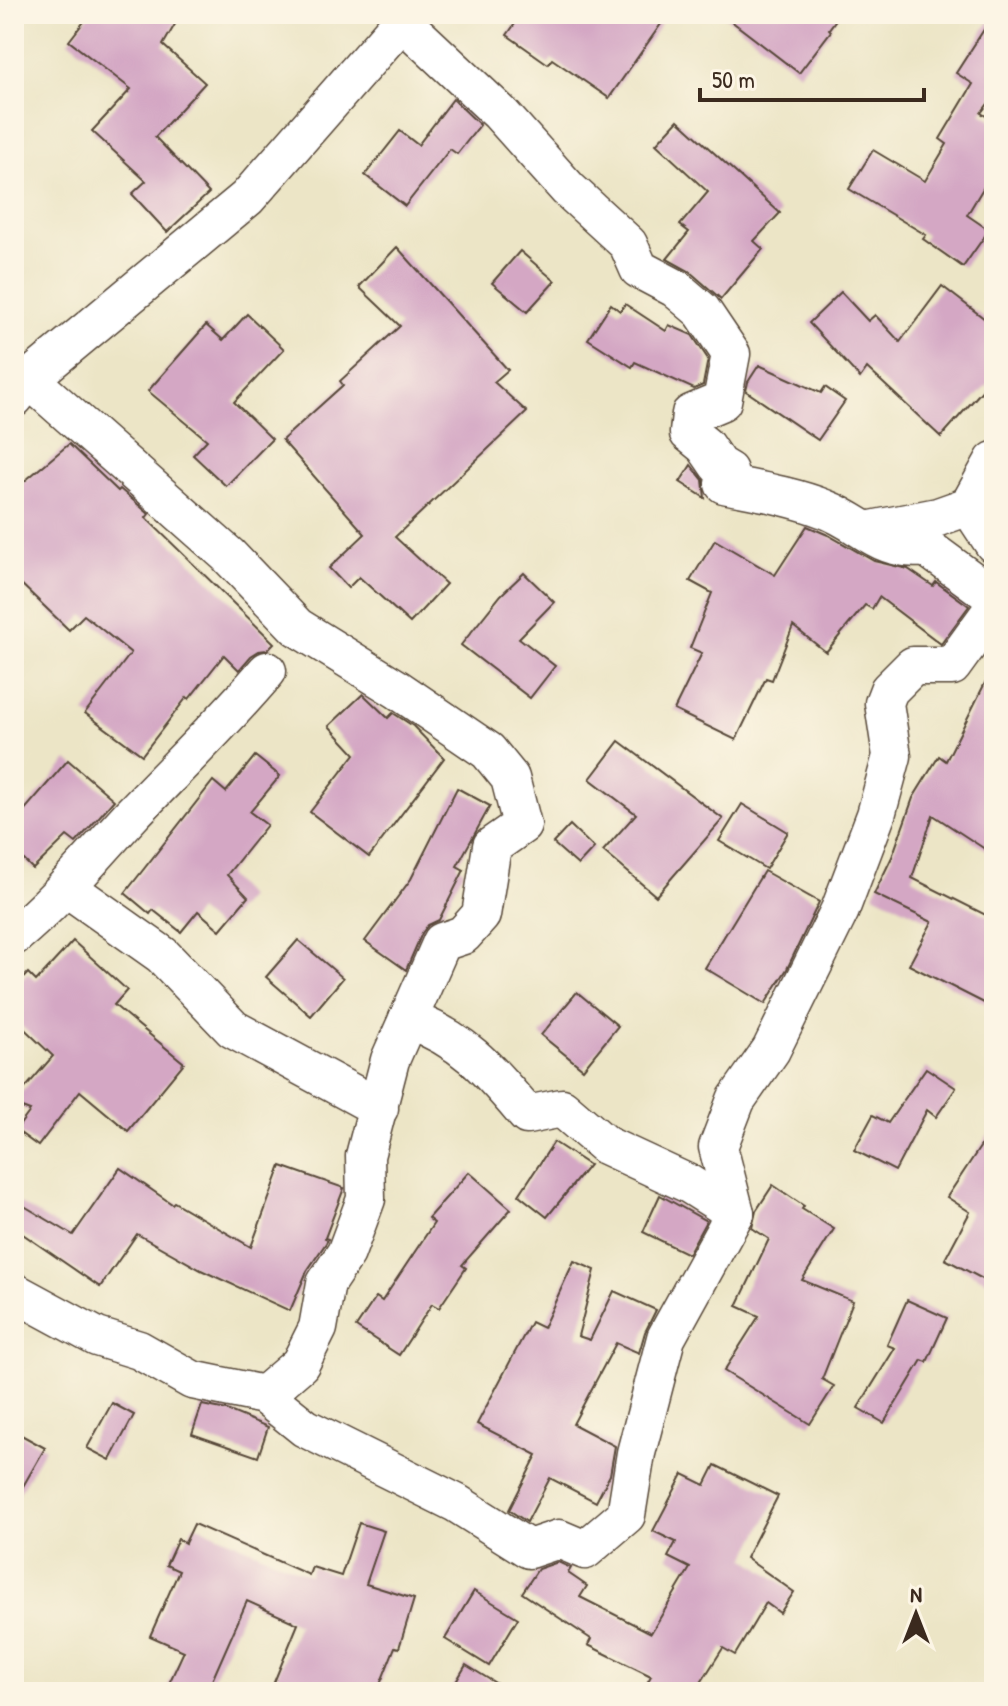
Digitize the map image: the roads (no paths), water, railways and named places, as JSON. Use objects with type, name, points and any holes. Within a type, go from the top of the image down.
[{"type":"street","points":[[264,1395],[300,1364],[318,1328],[326,1283],[346,1253],[366,1199],[365,1156],[390,1060],[442,942],[463,935],[481,915],[492,846],[522,825],[510,778],[488,751],[397,689],[297,627],[228,555],[21,388],[247,198],[406,17],[500,113],[568,189],[628,244],[639,269],[675,288],[702,311],[731,354],[722,401],[691,414],[689,433],[705,446],[718,465],[728,471],[724,484],[793,498],[830,511],[863,532],[906,550],[926,547],[994,597]]},
{"type":"street","points":[[863,532],[938,517],[969,506],[994,461]]},
{"type":"street","points":[[969,506],[994,544]]},
{"type":"street","points":[[14,1292],[97,1337],[139,1350],[192,1380],[264,1395],[305,1428],[456,1503],[529,1549],[559,1539],[585,1550],[626,1515],[636,1453],[666,1338],[735,1213],[718,1147],[736,1100],[771,1050],[840,910],[871,829],[892,756],[884,703],[889,690],[913,666],[952,666],[994,608]]},
{"type":"street","points":[[14,936],[66,887],[169,775],[234,711],[267,671]]},
{"type":"street","points":[[66,887],[162,955],[233,1029],[379,1108]]},
{"type":"street","points":[[408,1019],[457,1042],[492,1074],[527,1115],[562,1108],[605,1145],[689,1184],[735,1213]]}]
